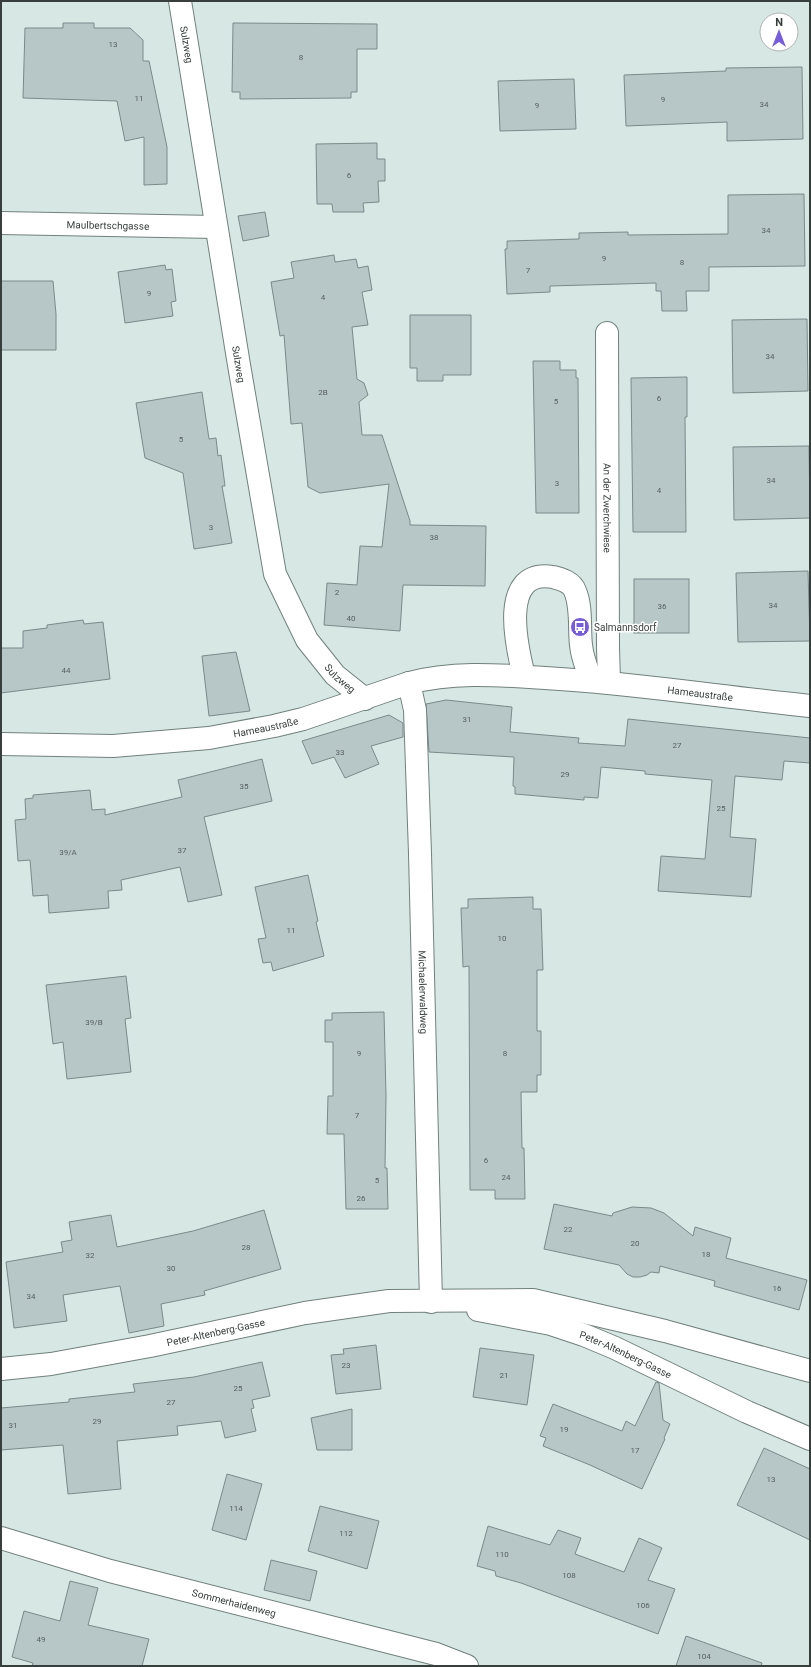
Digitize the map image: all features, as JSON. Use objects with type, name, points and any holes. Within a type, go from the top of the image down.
[{"type":"street","name":"Sulzweg","points":[[180,1],[216,226],[275,574],[307,640],[335,674],[365,699]]},
{"type":"street","name":"Maulbertschgasse","points":[[1,223],[216,226]]},
{"type":"street","name":"An der Zwerchwiese","points":[[600,681],[608,647],[606,333]]},
{"type":"street","points":[[524,676],[517,648],[515,611],[520,592],[526,583],[536,578],[550,577],[565,580],[575,590],[579,606],[581,646],[585,665],[600,681]]},
{"type":"street","name":"Hameaustraße","points":[[1,744],[113,746],[194,739],[274,726],[303,719],[409,683],[435,677],[455,675],[524,676],[600,681],[810,706]]},
{"type":"street","name":"Michaelerwaldweg","points":[[409,683],[415,710],[432,1302]]},
{"type":"street","name":"Peter-Altenberg-Gasse","points":[[1,1369],[51,1364],[150,1346],[305,1313],[389,1301],[432,1302],[533,1300],[665,1331],[810,1371]]},
{"type":"street","name":"Peter-Altenberg-Gasse","points":[[432,1302],[551,1324],[584,1335],[615,1348],[747,1412],[810,1439]]},
{"type":"street","name":"Sommerhaidenweg","points":[[1,1538],[110,1572],[436,1654],[467,1666]]},
{"type":"building","points":[[63,23],[94,23],[94,28],[130,28],[143,40],[143,61],[149,61],[167,147],[167,184],[144,185],[144,137],[125,141],[117,101],[23,98],[25,28],[63,28]]},
{"type":"building","points":[[233,23],[377,24],[377,49],[357,49],[357,92],[351,92],[351,98],[240,99],[240,92],[232,92]]},
{"type":"building","points":[[802,67],[803,139],[727,141],[727,122],[626,126],[624,75],[726,71],[726,68]]},
{"type":"building","points":[[574,79],[576,129],[500,131],[498,81]]},
{"type":"building","points":[[377,143],[377,159],[385,159],[385,181],[378,181],[379,202],[363,203],[364,212],[333,212],[332,204],[317,204],[316,144]]},
{"type":"building","points":[[804,194],[805,266],[709,267],[709,291],[686,291],[687,311],[662,311],[661,291],[656,291],[656,283],[550,286],[550,292],[507,294],[505,249],[507,249],[507,241],[579,239],[579,233],[628,232],[628,235],[728,234],[728,195]]},
{"type":"building","points":[[265,212],[269,236],[243,241],[238,216]]},
{"type":"building","points":[[334,255],[335,262],[356,259],[358,268],[368,266],[372,290],[362,292],[368,325],[352,327],[357,379],[364,383],[368,395],[359,402],[362,435],[382,435],[410,525],[486,526],[485,586],[403,585],[400,631],[324,625],[327,583],[357,585],[360,546],[382,547],[389,484],[320,493],[308,487],[302,423],[291,424],[284,335],[280,336],[271,282],[294,278],[291,262]]},
{"type":"building","points":[[165,265],[166,270],[172,269],[176,301],[171,302],[173,316],[125,323],[118,272]]},
{"type":"building","points":[[1,281],[53,281],[56,314],[56,350],[1,350]]},
{"type":"building","points":[[410,315],[471,315],[471,375],[443,375],[443,381],[417,381],[417,368],[410,368]]},
{"type":"building","points":[[807,319],[808,391],[733,393],[732,320]]},
{"type":"building","points":[[533,361],[560,361],[560,370],[576,370],[576,378],[578,378],[579,513],[536,513]]},
{"type":"building","points":[[687,377],[687,417],[685,417],[686,532],[633,532],[631,378]]},
{"type":"building","points":[[202,392],[209,439],[216,438],[218,456],[221,455],[225,486],[222,486],[232,543],[194,549],[183,473],[145,458],[136,403]]},
{"type":"building","points":[[809,446],[810,518],[734,520],[733,447]]},
{"type":"building","points":[[808,571],[810,641],[738,642],[736,573]]},
{"type":"building","points":[[634,579],[689,579],[689,633],[634,633]]},
{"type":"building","points":[[83,620],[84,624],[103,622],[110,679],[1,693],[1,648],[23,648],[23,631],[47,628],[47,625]]},
{"type":"building","points":[[236,652],[250,711],[209,716],[202,656]]},
{"type":"building","points":[[446,700],[512,707],[510,732],[579,738],[578,743],[625,746],[628,719],[810,738],[810,763],[784,761],[782,780],[735,776],[730,837],[756,839],[751,897],[658,891],[661,856],[705,859],[712,780],[645,774],[645,771],[601,767],[598,798],[584,797],[584,800],[515,794],[515,787],[513,786],[514,757],[429,752],[426,704]]},
{"type":"building","points":[[389,715],[403,723],[403,737],[371,746],[379,764],[345,778],[334,757],[312,764],[302,741]]},
{"type":"building","points":[[262,759],[272,801],[204,817],[222,895],[188,902],[180,867],[121,880],[122,890],[108,891],[109,908],[49,913],[48,895],[33,896],[30,860],[18,861],[15,820],[26,819],[25,799],[33,798],[33,795],[90,790],[92,810],[105,809],[105,815],[182,797],[178,780]]},
{"type":"building","points":[[308,875],[318,921],[316,922],[324,956],[273,971],[271,962],[263,963],[258,939],[266,938],[255,887]]},
{"type":"building","points":[[533,897],[533,909],[541,909],[543,970],[537,970],[537,1031],[541,1031],[541,1075],[537,1075],[537,1092],[521,1092],[525,1199],[495,1199],[495,1190],[470,1190],[469,966],[463,967],[461,908],[468,908],[468,899]]},
{"type":"building","points":[[126,976],[131,1018],[125,1019],[131,1072],[67,1079],[63,1042],[53,1044],[46,985]]},
{"type":"building","points":[[384,1012],[386,1096],[385,1168],[387,1168],[388,1209],[346,1209],[344,1134],[327,1134],[328,1096],[333,1096],[333,1042],[325,1042],[325,1020],[332,1020],[332,1013]]},
{"type":"building","points":[[554,1204],[612,1216],[613,1213],[632,1207],[651,1208],[664,1213],[693,1236],[695,1227],[731,1238],[726,1258],[807,1280],[799,1310],[714,1286],[715,1281],[660,1266],[659,1273],[651,1272],[640,1277],[633,1277],[627,1274],[619,1265],[544,1249]]},
{"type":"building","points":[[264,1210],[281,1269],[204,1291],[205,1295],[161,1304],[164,1326],[129,1333],[120,1286],[63,1295],[67,1321],[14,1328],[6,1262],[63,1252],[61,1242],[72,1240],[69,1222],[111,1215],[117,1247],[193,1231]]},
{"type":"building","points":[[376,1345],[381,1389],[336,1394],[331,1355],[344,1354],[343,1349]]},
{"type":"building","points":[[480,1348],[534,1355],[527,1405],[473,1397]]},
{"type":"building","points":[[262,1362],[270,1396],[252,1400],[254,1408],[251,1409],[256,1431],[225,1438],[221,1421],[177,1426],[178,1435],[117,1441],[121,1489],[68,1494],[63,1445],[1,1450],[1,1408],[69,1402],[69,1399],[135,1392],[133,1384],[194,1377]]},
{"type":"building","points":[[656,1382],[659,1383],[663,1420],[670,1424],[664,1438],[665,1439],[642,1489],[590,1465],[543,1446],[546,1438],[540,1436],[553,1404],[622,1431],[626,1421],[635,1426]]},
{"type":"building","points":[[352,1409],[352,1450],[317,1450],[311,1418]]},
{"type":"building","points":[[764,1448],[810,1469],[810,1540],[737,1505]]},
{"type":"building","points":[[227,1474],[262,1484],[246,1540],[212,1530]]},
{"type":"building","points":[[320,1506],[379,1521],[367,1569],[308,1551]]},
{"type":"building","points":[[488,1526],[550,1545],[558,1530],[581,1538],[575,1554],[624,1572],[639,1538],[662,1548],[648,1580],[675,1589],[658,1634],[521,1583],[496,1576],[495,1571],[477,1566]]},
{"type":"building","points":[[271,1560],[317,1571],[310,1601],[264,1590]]},
{"type":"building","points":[[70,1581],[98,1588],[88,1625],[149,1639],[142,1666],[32,1666],[33,1663],[12,1657],[24,1611],[60,1621]]},
{"type":"building","points":[[686,1636],[762,1663],[761,1666],[676,1666]]},
{"type":"place","name":"Salmannsdorf","points":[[580,627]]}]
